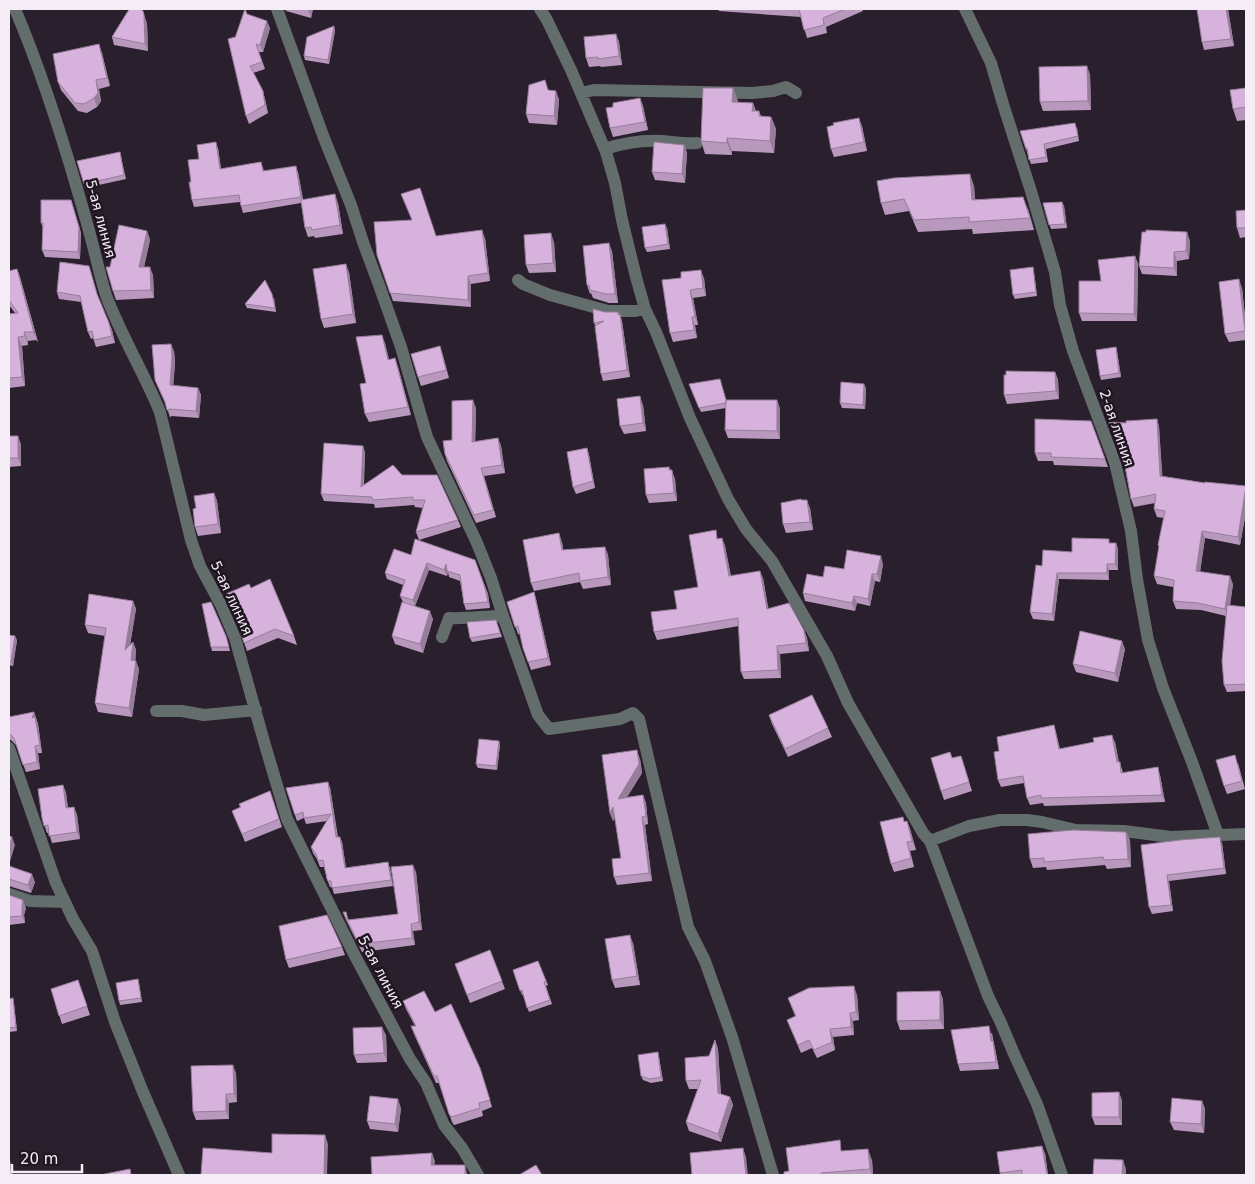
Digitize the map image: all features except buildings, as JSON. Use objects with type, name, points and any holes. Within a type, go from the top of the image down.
[{"type":"street","name":"5-ая линия","points":[[15,9],[29,41],[47,92],[69,162],[101,281],[124,337],[160,412],[191,540],[200,566],[221,605],[235,638],[287,819],[355,956],[410,1059],[426,1083],[444,1125],[462,1148],[478,1175]]},
{"type":"street","points":[[277,9],[324,138],[352,205],[362,242],[401,347],[427,436],[491,578],[538,715],[549,729],[620,719],[633,713],[639,719],[688,927],[705,961],[729,1028],[773,1175]]},
{"type":"street","points":[[540,9],[581,93],[604,149],[615,183],[622,220],[645,309],[690,418],[728,499],[746,529],[772,561],[827,656],[852,711],[923,833],[930,841],[988,996],[1037,1104],[1062,1175]]},
{"type":"street","name":"2-ая линия","points":[[965,9],[991,64],[1052,263],[1060,305],[1073,351],[1115,463],[1131,531],[1148,640],[1163,688],[1218,835]]},
{"type":"street","points":[[581,93],[594,90],[752,93],[773,91],[786,87],[796,94]]},
{"type":"street","points":[[604,149],[646,141],[683,144],[698,143]]},
{"type":"street","points":[[518,280],[550,295],[608,311],[645,309]]},
{"type":"street","points":[[442,637],[449,618],[503,616]]},
{"type":"street","points":[[156,711],[182,711],[204,715],[256,710]]},
{"type":"street","points":[[9,748],[56,884],[73,919],[92,951],[115,1022],[179,1175]]},
{"type":"street","points":[[930,841],[969,826],[1000,820],[1027,820],[1076,830],[1124,831],[1171,837],[1246,834]]},
{"type":"street","points":[[9,894],[30,901],[65,902]]}]
